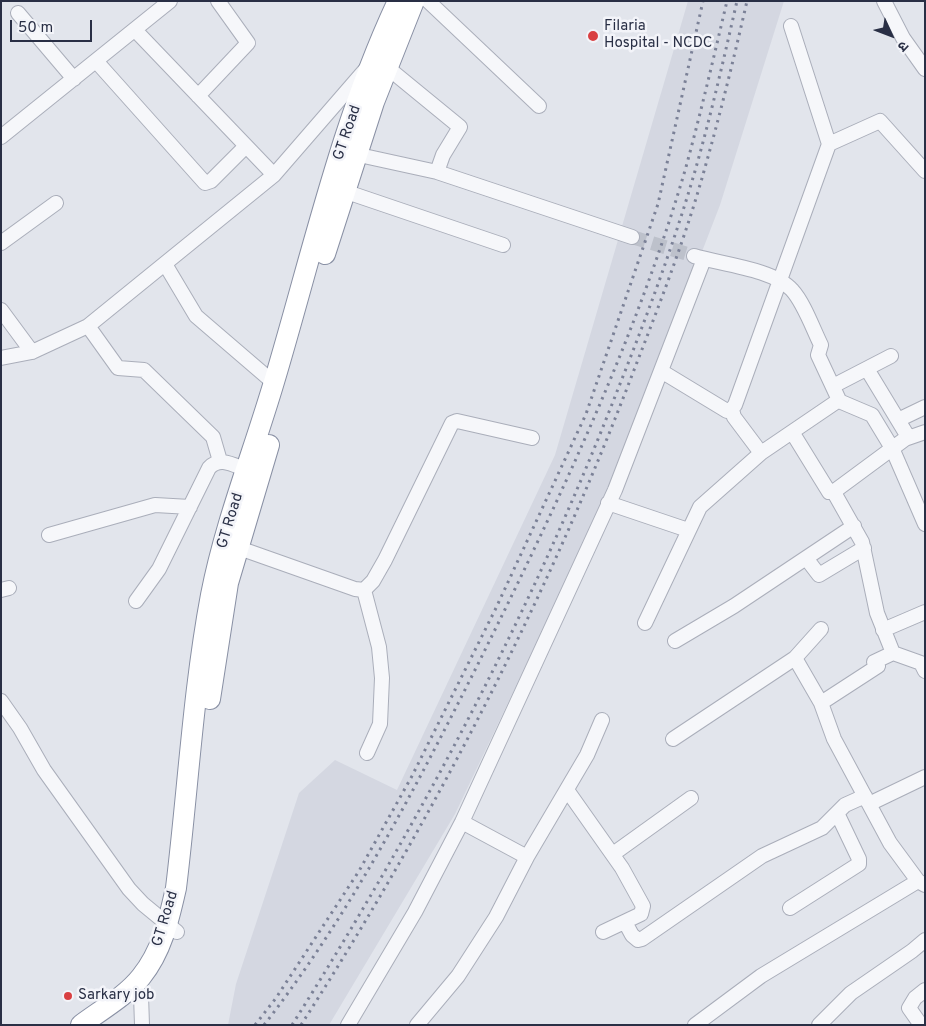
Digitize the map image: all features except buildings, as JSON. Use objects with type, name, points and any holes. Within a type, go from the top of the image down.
[{"type":"highway","name":"GT Road","points":[[222,581],[238,548],[303,305],[337,189],[381,64],[398,1]]},
{"type":"highway","name":"GT Road","points":[[381,64],[414,1]]},
{"type":"highway","name":"GT Road","points":[[101,1025],[141,995],[158,973],[172,928],[176,888],[196,762],[202,649],[222,581],[247,470],[274,384],[303,305]]},
{"type":"highway","name":"GT Road","points":[[81,1025],[140,978],[172,928]]},
{"type":"street","points":[[1,138],[170,1]]},
{"type":"street","points":[[198,96],[248,42],[218,1]]},
{"type":"street","points":[[428,1],[539,106]]},
{"type":"street","points":[[884,1],[904,38],[925,69]]},
{"type":"street","points":[[18,13],[74,79]]},
{"type":"street","points":[[761,453],[734,417],[732,410],[781,281],[829,144],[791,26]]},
{"type":"street","points":[[135,30],[274,175]]},
{"type":"street","points":[[96,61],[205,183],[211,181],[246,146]]},
{"type":"street","points":[[1,358],[32,352],[88,326],[274,175],[381,64],[460,127],[444,155],[437,172]]},
{"type":"street","points":[[829,144],[880,121],[925,171]]},
{"type":"street","points":[[349,153],[437,172],[632,237]]},
{"type":"street","points":[[337,189],[503,244]]},
{"type":"street","points":[[1,243],[56,203]]},
{"type":"street","points":[[348,1025],[415,912],[462,822],[608,503],[662,371],[699,258],[763,274],[781,281],[793,290],[821,345],[818,355],[839,401],[872,415],[892,448],[923,518]]},
{"type":"street","points":[[165,264],[196,316],[274,384]]},
{"type":"street","points":[[1,310],[32,352]]},
{"type":"street","points":[[88,326],[118,368],[144,370],[206,429],[217,446],[220,461]]},
{"type":"street","points":[[833,386],[891,356]]},
{"type":"street","points":[[867,369],[907,435],[905,439]]},
{"type":"street","points":[[662,371],[727,411],[732,410]]},
{"type":"street","points":[[645,624],[700,507],[761,453],[839,401]]},
{"type":"street","points":[[898,420],[925,407]]},
{"type":"street","points":[[364,590],[373,581],[386,560],[452,423],[457,421],[532,438]]},
{"type":"street","points":[[792,432],[829,492],[836,490],[905,439],[925,432]]},
{"type":"street","points":[[136,601],[159,568],[209,468],[214,462],[220,461],[247,470]]},
{"type":"street","points":[[836,490],[836,496],[854,526],[864,548],[874,600],[883,630],[893,653],[924,665]]},
{"type":"street","points":[[608,503],[688,530]]},
{"type":"street","points":[[48,535],[155,505],[190,508]]},
{"type":"street","points":[[676,641],[854,526]]},
{"type":"street","points":[[238,548],[355,589],[364,590]]},
{"type":"street","points":[[806,558],[819,575],[864,548]]},
{"type":"street","points":[[364,590],[379,648],[382,678],[380,724],[367,753]]},
{"type":"street","points":[[883,630],[925,612]]},
{"type":"street","points":[[673,740],[795,658],[821,629]]},
{"type":"street","points":[[821,704],[878,666],[874,662],[893,653]]},
{"type":"street","points":[[695,1025],[761,976],[922,883],[890,844],[834,739],[821,704],[795,658]]},
{"type":"street","points":[[1,702],[20,728],[44,770],[129,889],[172,928]]},
{"type":"street","points":[[417,1025],[458,976],[496,917],[527,858],[587,755],[602,720]]},
{"type":"street","points":[[626,922],[632,935],[638,940],[642,939],[762,856],[822,828],[845,805],[867,800],[925,777]]},
{"type":"street","points":[[567,790],[613,854],[643,906],[641,914],[603,932]]},
{"type":"street","points":[[613,854],[691,798]]},
{"type":"street","points":[[790,908],[859,864],[859,859],[837,812]]},
{"type":"street","points":[[462,822],[527,858]]},
{"type":"street","points":[[819,1025],[851,994],[925,940]]},
{"type":"street","points":[[921,1025],[909,1008],[915,998],[925,990]]},
{"type":"street","points":[[141,995],[142,1025]]},
{"type":"shaded area","points":[[688,1],[784,1],[720,205],[611,487],[455,814],[329,1025],[228,1025],[236,984],[299,793],[335,760],[397,790],[555,455]]},
{"type":"tunnel","points":[[632,237],[694,256]]},
{"type":"railway","points":[[255,1025],[276,998],[359,871],[412,776],[496,608],[586,414],[658,204],[703,1]]},
{"type":"railway","points":[[264,1025],[325,939],[406,804],[478,664],[566,481],[644,295],[666,231],[692,146],[727,1]]},
{"type":"railway","points":[[292,1025],[384,873],[469,717],[547,558],[583,476],[658,284],[677,228],[695,171],[737,1]]},
{"type":"railway","points":[[301,1025],[395,871],[439,792],[522,631],[596,467],[679,251],[710,150],[747,1]]},
{"type":"place","name":"Filaria Hospital - NCDC","points":[[593,36]]},
{"type":"place","name":"Sarkary job","points":[[68,996]]}]
